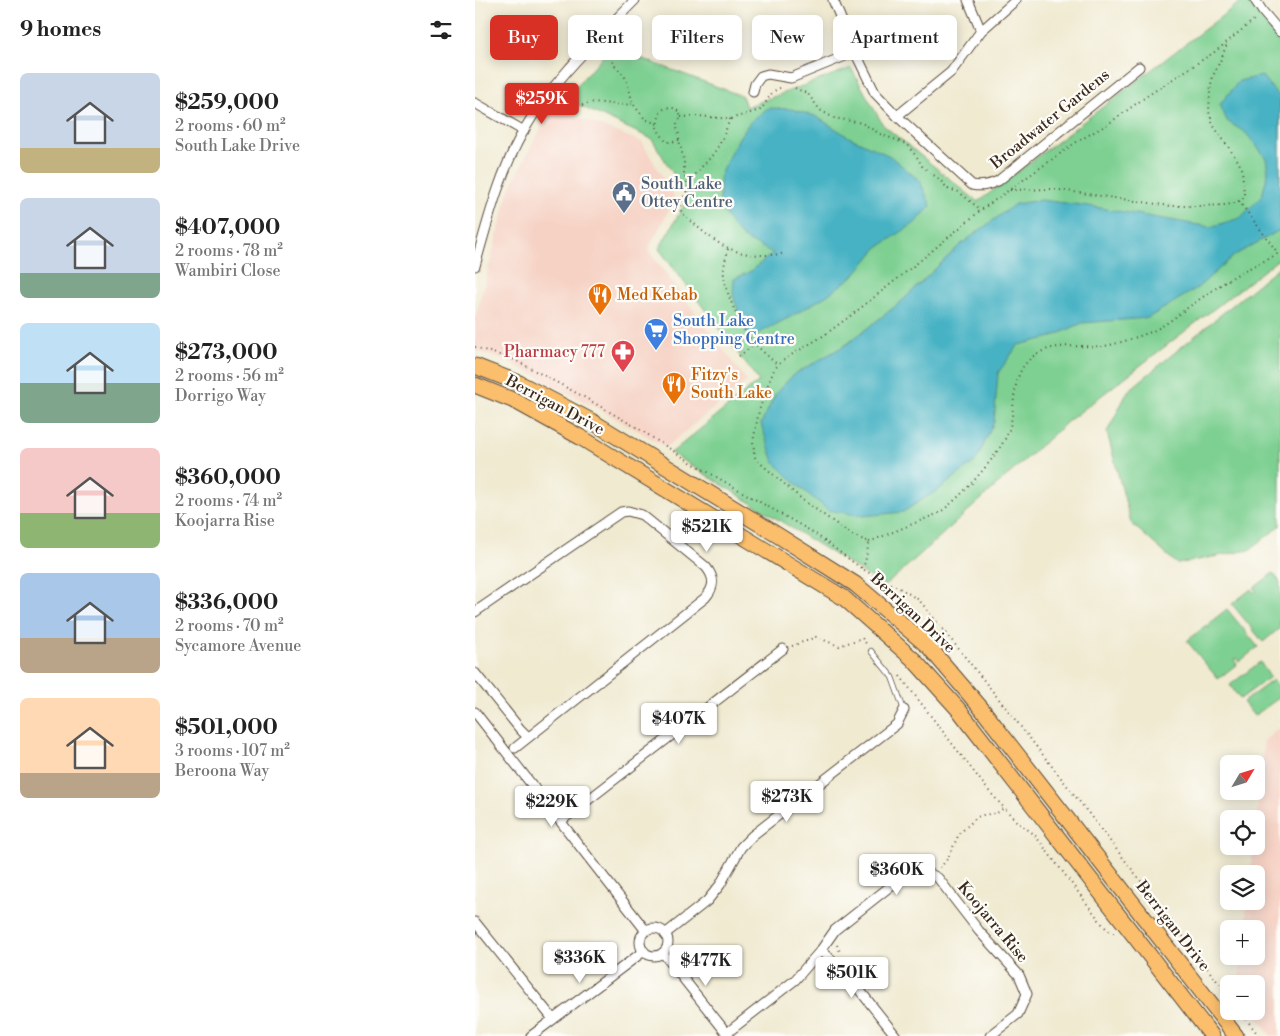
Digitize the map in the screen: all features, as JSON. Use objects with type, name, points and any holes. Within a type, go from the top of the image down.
[{"type":"main road","name":"Berrigan Drive","points":[[475,366],[519,383],[593,422],[855,584],[928,646],[981,708],[1236,1036]]},
{"type":"main road","name":"Berrigan Drive","points":[[475,385],[515,401],[580,437],[844,598],[913,659],[959,710],[1212,1036]]},
{"type":"main road","points":[[636,471],[646,455]]},
{"type":"street","points":[[475,266],[502,177],[524,131],[544,100],[571,66],[635,0]]},
{"type":"street","name":"Broadwater Gardens","points":[[833,0],[839,15]]},
{"type":"street","points":[[968,0],[981,31]]},
{"type":"street","points":[[897,116],[951,72],[981,31],[1016,0]]},
{"type":"street","points":[[1255,0],[1280,32]]},
{"type":"street","points":[[753,92],[755,84],[761,76],[768,74],[791,78],[835,60]]},
{"type":"street","name":"Broadwater Gardens","points":[[859,60],[875,93],[897,116],[972,185],[981,186],[990,185],[998,181],[1139,67]]},
{"type":"street","points":[[475,103],[524,131]]},
{"type":"street","points":[[475,612],[621,512],[628,511],[642,515],[711,573],[713,586],[705,598],[515,748]]},
{"type":"street","points":[[561,821],[783,649]]},
{"type":"street","points":[[475,673],[520,729],[530,736]]},
{"type":"street","points":[[665,934],[707,901],[720,885],[741,847],[753,835],[897,724],[904,710]]},
{"type":"street","points":[[475,712],[646,931]]},
{"type":"street","points":[[663,953],[728,1034],[795,980],[821,950],[835,930],[907,873],[923,870],[933,876]]},
{"type":"street","name":"Koojarra Rise","points":[[933,876],[938,878],[979,931],[1019,975],[1027,994],[1018,1014],[990,1036]]},
{"type":"street","points":[[475,922],[553,1019]]},
{"type":"street","points":[[656,928],[665,934],[668,944],[663,953],[653,956],[646,954],[640,944],[643,933],[646,931],[656,928]]},
{"type":"street","points":[[821,950],[846,973],[896,1036]]},
{"type":"street","points":[[531,1036],[644,951]]},
{"type":"lane","points":[[871,651],[892,677],[904,710]]},
{"type":"path","points":[[1239,201],[1279,252],[1232,277],[1171,320],[1150,332],[1105,346],[1056,348],[1037,354],[1024,365],[1019,373],[1013,412],[1008,432],[1001,446],[961,495],[939,513],[869,542],[852,535],[804,501],[755,457],[753,442],[759,411],[774,370],[787,357],[823,336],[853,314],[981,210],[1075,143],[1108,124],[1227,42],[1259,16]]},
{"type":"path","points":[[1009,190],[1053,189],[1170,206],[1224,205],[1239,201],[1243,198],[1244,194],[1242,169],[1213,126],[1209,112],[1212,78],[1227,42]]},
{"type":"path","points":[[612,60],[613,64],[624,75],[633,104],[645,119],[657,125]]},
{"type":"path","points":[[681,117],[699,116],[730,119],[761,110],[771,93],[776,89],[790,85],[808,94],[820,110],[834,118],[862,123],[880,134],[906,144],[922,166],[941,180],[948,189],[959,192],[981,210]]},
{"type":"path","points":[[544,100],[576,107],[593,102],[621,105],[633,104]]},
{"type":"path","points":[[679,140],[666,142],[658,131],[657,125],[660,111],[667,107],[676,108],[680,112],[681,117],[677,128],[684,161],[684,174],[689,188]]},
{"type":"path","points":[[730,119],[719,146],[695,175],[680,208],[681,212],[728,249],[757,255],[780,255],[785,253]]},
{"type":"path","points":[[728,249],[724,276],[726,287],[737,314],[749,337],[778,365]]},
{"type":"path","points":[[739,356],[755,344]]},
{"type":"path","points":[[475,347],[511,358],[584,397],[657,440]]},
{"type":"path","points":[[861,568],[865,563],[869,542]]},
{"type":"path","points":[[783,649],[816,637],[839,646],[862,638]]},
{"type":"path","points":[[897,671],[973,772],[1004,808],[1022,826],[1034,834],[1103,925],[1109,931],[1123,938]]},
{"type":"path","points":[[933,876],[948,858],[959,834],[977,817],[997,813],[1004,808]]},
{"type":"path","points":[[1247,1020],[1259,1036]]},
{"type":"shaded area","points":[[557,109],[642,142],[675,198],[648,250],[747,381],[666,447],[509,362],[475,350],[475,319],[508,194],[548,114]]},
{"type":"shaded area","points":[[1280,727],[1280,1036],[1271,1036],[1259,1020],[1265,1020],[1265,975],[1240,975],[1241,965],[1265,965],[1265,920],[1246,920],[1246,910],[1265,910],[1265,865],[1251,865],[1252,855],[1265,855],[1265,810],[1257,810],[1258,800],[1265,800],[1265,755],[1263,755],[1264,741]]},
{"type":"green space","points":[[1243,0],[1252,0],[1280,35],[1280,258],[1067,422],[885,586],[671,453],[759,381],[659,249],[688,198],[652,139],[565,99],[600,60],[642,59],[742,96],[746,107],[851,68],[883,125],[978,202]]},
{"type":"green space","points":[[1280,266],[1280,526],[1249,550],[1177,564],[1131,523],[1107,432],[1128,391]]},
{"type":"green space","points":[[1273,573],[1280,582],[1280,628],[1263,642],[1232,604],[1251,589],[1254,593],[1256,591],[1254,588]]},
{"type":"green space","points":[[1227,609],[1258,647],[1239,662],[1236,658],[1234,660],[1237,664],[1218,679],[1187,641],[1206,625],[1208,628],[1210,627],[1208,624]]},
{"type":"green space","points":[[1260,662],[1270,677],[1240,699],[1230,685]]},
{"type":"green space","points":[[1273,680],[1280,689],[1280,697],[1254,716],[1243,702]]},
{"type":"water","points":[[1262,76],[1280,98],[1280,230],[1235,255],[1197,288],[1148,318],[1082,323],[1052,337],[1018,345],[998,373],[994,422],[976,461],[941,488],[903,512],[863,516],[828,510],[796,484],[774,462],[761,424],[776,393],[793,375],[847,344],[902,301],[960,245],[1015,204],[1041,200],[1089,206],[1210,227],[1240,218],[1262,196],[1268,172],[1266,158],[1246,133],[1227,121],[1220,104],[1239,81]]},
{"type":"water","points":[[768,108],[791,109],[815,116],[849,137],[890,156],[920,181],[931,206],[915,223],[877,248],[854,275],[826,296],[757,334],[746,332],[733,296],[734,279],[751,271],[773,253],[743,238],[732,225],[720,206],[720,175],[740,136],[751,121]]},
{"type":"place","name":"South Lake Ottey Centre","points":[[624,214]]},
{"type":"place","name":"Med Kebab","points":[[600,316]]},
{"type":"place","name":"South Lake Shopping Centre","points":[[656,351]]},
{"type":"place","name":"Pharmacy 777","points":[[623,373]]},
{"type":"place","name":"Fitzy's South Lake","points":[[674,405]]}]
